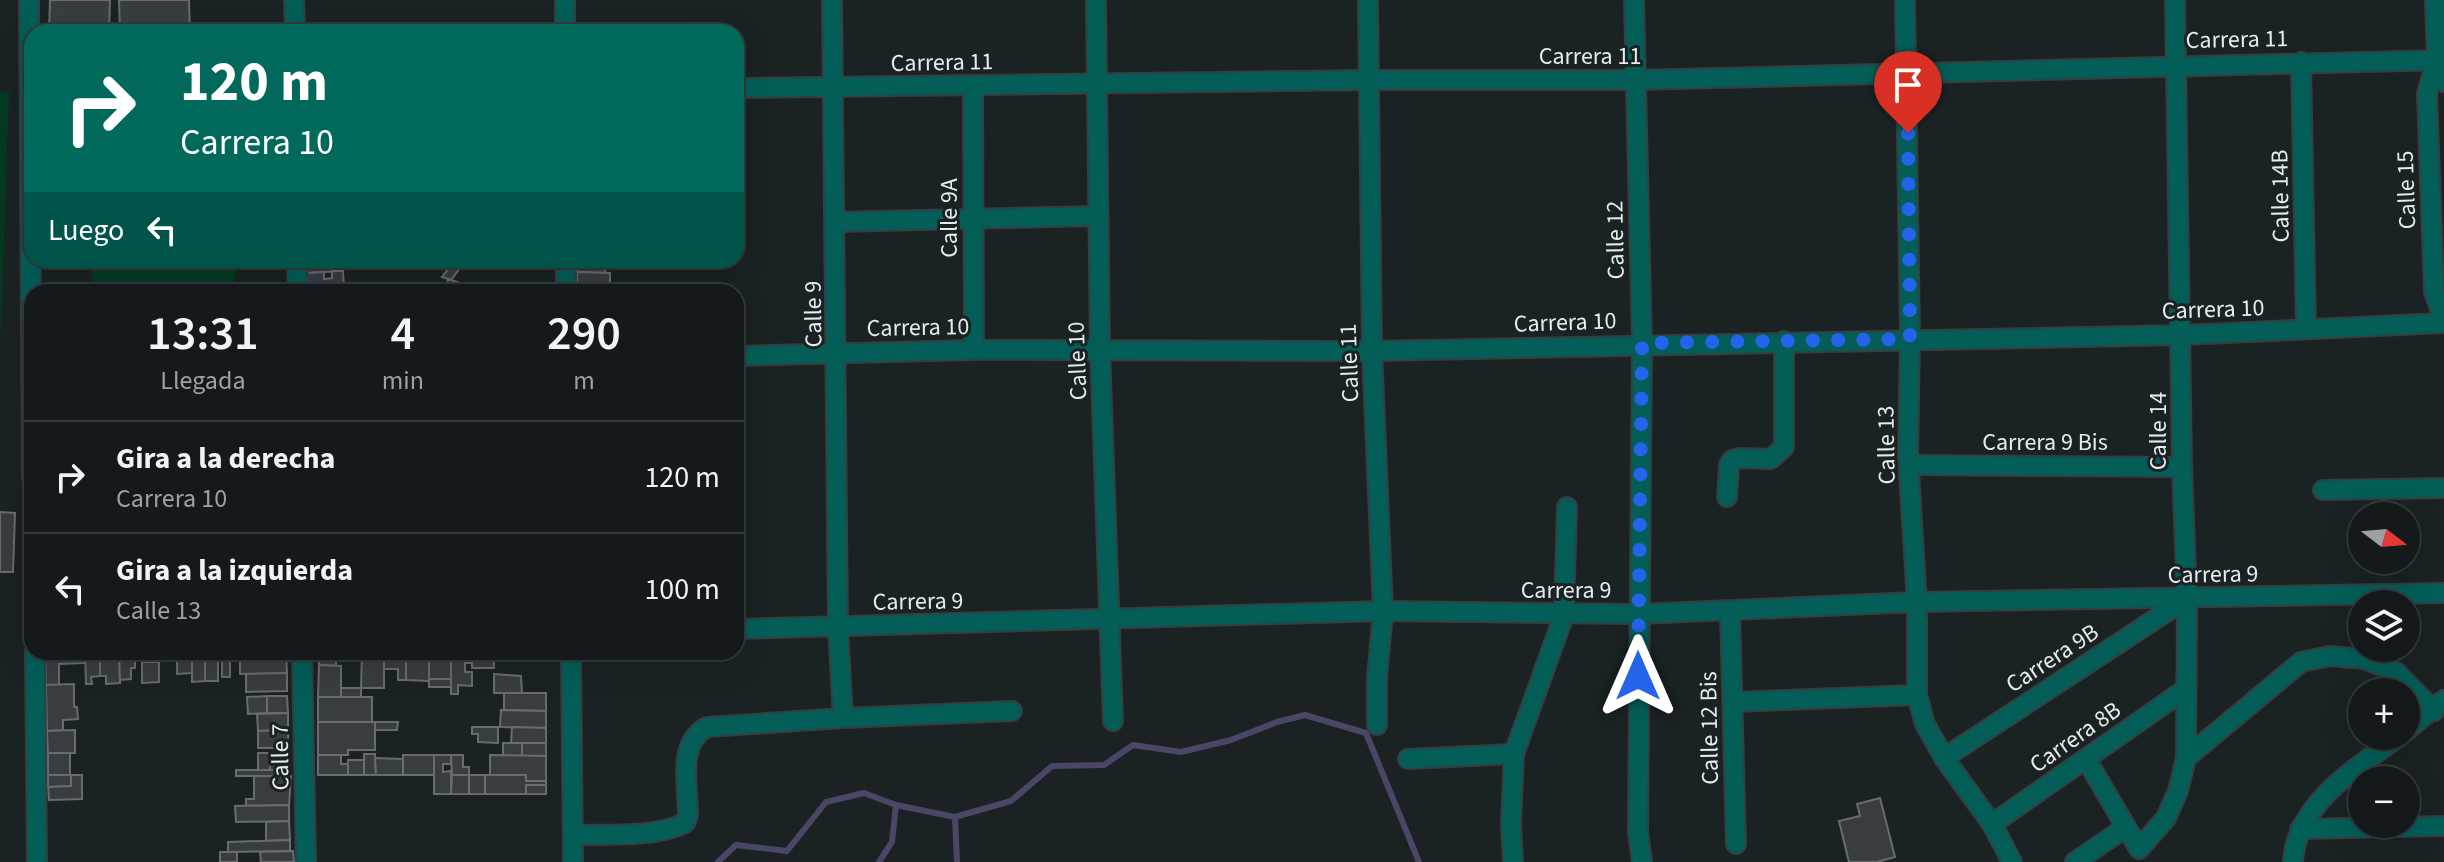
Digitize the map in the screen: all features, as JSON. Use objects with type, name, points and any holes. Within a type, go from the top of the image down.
[{"type":"street","points":[[29,0],[29,24]]},
{"type":"street","points":[[294,0],[295,24]]},
{"type":"street","points":[[565,0],[565,24]]},
{"type":"street","name":"Calle 9","points":[[832,0],[838,352],[838,627],[843,718]]},
{"type":"street","name":"Calle 10","points":[[1096,0],[1100,350],[1113,721]]},
{"type":"street","name":"Calle 11","points":[[1368,0],[1372,351],[1383,611],[1377,678],[1377,725]]},
{"type":"street","name":"Calle 12","points":[[1634,0],[1642,343],[1638,614],[1638,832],[1642,862]]},
{"type":"street","name":"Calle 13","points":[[1905,0],[1909,465],[1917,602],[1917,695],[1925,724],[1944,758],[1992,824],[2012,862]]},
{"type":"street","name":"Calle 14","points":[[2126,827],[2139,849],[2166,818],[2178,791],[2186,758],[2187,599],[2175,0]]},
{"type":"street","name":"Calle 15","points":[[2435,0],[2444,82]]},
{"type":"street","name":"Carrera 11","points":[[744,88],[1636,80],[2440,60]]},
{"type":"street","name":"Calle 15","points":[[2440,60],[2427,93],[2434,292],[2444,321]]},
{"type":"street","name":"Calle 14B","points":[[2301,62],[2306,329]]},
{"type":"street","name":"Calle 9A","points":[[973,85],[974,350]]},
{"type":"street","points":[[835,222],[1098,216]]},
{"type":"street","name":"Carrera 10","points":[[744,356],[974,350],[1372,351],[1642,343],[2182,335],[2444,321]]},
{"type":"street","points":[[1727,497],[1732,460],[1771,459],[1784,447],[1784,341]]},
{"type":"street","name":"Carrera 9 Bis","points":[[1909,465],[2182,467]]},
{"type":"street","points":[[2323,490],[2444,488]]},
{"type":"street","points":[[1513,862],[1514,754],[1564,615],[1567,507]]},
{"type":"street","name":"Carrera 9","points":[[744,629],[1383,611],[1638,614],[1917,602],[2444,593]]},
{"type":"street","name":"Carrera 9B","points":[[1944,758],[2187,599]]},
{"type":"street","name":"Calle 12 Bis","points":[[1730,611],[1736,844]]},
{"type":"street","points":[[2186,758],[2301,662],[2330,656],[2364,659],[2396,672],[2439,706],[2420,720]]},
{"type":"street","points":[[35,660],[37,862]]},
{"type":"street","name":"Calle 7","points":[[302,660],[306,862]]},
{"type":"street","points":[[571,660],[573,862]]},
{"type":"street","name":"Carrera 8B","points":[[1992,824],[2186,689]]},
{"type":"street","points":[[1733,702],[1917,695]]},
{"type":"street","points":[[573,835],[659,831],[685,823],[688,815],[687,752],[696,733],[707,727],[1012,711]]},
{"type":"street","points":[[2293,862],[2293,847],[2300,829],[2323,797],[2382,750]]},
{"type":"street","points":[[1408,759],[1514,754]]},
{"type":"street","points":[[2075,862],[2126,827],[2086,759]]},
{"type":"street","points":[[2300,829],[2444,826]]},
{"type":"green space","points":[[9,91],[1,332],[0,332],[0,92]]},
{"type":"green space","points":[[91,268],[235,268],[236,284],[92,284]]},
{"type":"building","points":[[50,0],[110,0],[109,24],[49,24]]},
{"type":"building","points":[[119,0],[189,0],[190,24],[120,24]]},
{"type":"building","points":[[307,268],[342,268],[342,271],[307,273]]},
{"type":"building","points":[[449,268],[460,268],[451,280],[442,277]]},
{"type":"building","points":[[577,268],[605,268],[605,273],[577,272]]},
{"type":"building","points":[[332,271],[343,271],[344,284],[308,284],[307,273],[324,272],[324,279],[332,278]]},
{"type":"building","points":[[577,272],[610,273],[610,284],[577,284]]},
{"type":"building","points":[[448,279],[463,284],[447,284]]},
{"type":"building","points":[[0,512],[15,513],[13,572],[0,572]]},
{"type":"building","points":[[45,660],[85,660],[85,663],[59,664],[59,685],[46,685]]},
{"type":"building","points":[[85,660],[100,660],[100,676],[91,677],[92,684],[86,684]]},
{"type":"building","points":[[100,660],[119,660],[120,683],[106,684],[106,676],[100,676]]},
{"type":"building","points":[[119,660],[135,661],[131,679],[120,680]]},
{"type":"building","points":[[177,660],[192,660],[192,673],[177,674]]},
{"type":"building","points":[[192,660],[205,660],[205,681],[192,682]]},
{"type":"building","points":[[205,660],[218,660],[218,681],[205,681]]},
{"type":"building","points":[[222,660],[230,660],[230,677],[222,677]]},
{"type":"building","points":[[240,660],[286,660],[287,673],[240,674]]},
{"type":"building","points":[[319,660],[336,660],[336,666],[319,665]]},
{"type":"building","points":[[362,660],[384,660],[384,688],[361,688]]},
{"type":"building","points":[[384,660],[406,660],[406,680],[398,680],[398,669],[384,669]]},
{"type":"building","points":[[406,660],[429,660],[429,681],[406,680]]},
{"type":"building","points":[[429,660],[451,660],[451,679],[429,679]]},
{"type":"building","points":[[451,660],[472,660],[472,663],[465,663],[465,672],[472,672],[472,686],[458,685],[458,694],[451,694]]},
{"type":"building","points":[[472,660],[494,660],[494,668],[472,668]]},
{"type":"building","points":[[142,662],[159,662],[159,682],[142,683]]},
{"type":"building","points":[[319,665],[341,666],[341,697],[318,697]]},
{"type":"building","points":[[287,673],[287,691],[246,692],[246,674]]},
{"type":"building","points":[[494,674],[521,676],[522,693],[494,693]]},
{"type":"building","points":[[429,679],[451,679],[451,687],[429,687]]},
{"type":"building","points":[[74,684],[74,707],[77,707],[78,719],[63,720],[63,730],[47,731],[46,685]]},
{"type":"building","points":[[341,688],[361,688],[361,697],[341,697]]},
{"type":"building","points":[[504,693],[546,693],[546,711],[504,710]]},
{"type":"building","points":[[267,696],[287,696],[288,713],[267,713]]},
{"type":"building","points":[[267,696],[267,713],[248,714],[247,697]]},
{"type":"building","points":[[318,697],[372,697],[372,722],[318,722]]},
{"type":"building","points":[[501,710],[546,711],[546,728],[500,727]]},
{"type":"building","points":[[288,713],[288,730],[258,731],[257,714]]},
{"type":"building","points":[[318,722],[375,722],[375,750],[348,750],[348,755],[318,755]]},
{"type":"building","points":[[375,722],[398,722],[397,730],[375,730]]},
{"type":"building","points":[[472,727],[498,727],[498,743],[478,742],[478,734],[472,734]]},
{"type":"building","points":[[512,727],[546,728],[546,743],[511,743]]},
{"type":"building","points":[[75,730],[75,753],[48,753],[47,731]]},
{"type":"building","points":[[288,730],[288,748],[258,748],[258,731]]},
{"type":"building","points":[[503,743],[522,743],[522,756],[503,756]]},
{"type":"building","points":[[522,743],[546,743],[546,756],[522,756]]},
{"type":"building","points":[[288,752],[288,770],[270,770],[270,762],[277,763],[277,753]]},
{"type":"building","points":[[48,753],[70,753],[70,775],[48,775]]},
{"type":"building","points":[[258,753],[277,753],[277,763],[270,762],[270,770],[258,770]]},
{"type":"building","points":[[364,754],[375,754],[376,775],[364,775]]},
{"type":"building","points":[[318,755],[341,755],[341,764],[348,764],[348,775],[318,775]]},
{"type":"building","points":[[403,755],[434,755],[434,775],[403,775]]},
{"type":"building","points":[[434,755],[451,755],[451,764],[443,764],[443,772],[451,771],[451,794],[434,794]]},
{"type":"building","points":[[451,755],[463,755],[463,767],[469,767],[469,775],[452,775]]},
{"type":"building","points":[[490,755],[546,756],[546,781],[526,781],[526,775],[490,775]]},
{"type":"building","points":[[375,758],[403,759],[403,775],[376,775]]},
{"type":"building","points":[[348,760],[364,760],[364,775],[348,775]]},
{"type":"building","points":[[236,770],[288,770],[288,776],[236,776]]},
{"type":"building","points":[[48,775],[71,775],[71,786],[48,787]]},
{"type":"building","points":[[71,775],[82,775],[82,799],[49,800],[48,787],[71,786]]},
{"type":"building","points":[[452,775],[469,775],[469,794],[451,794]]},
{"type":"building","points":[[469,775],[485,775],[485,794],[469,794]]},
{"type":"building","points":[[485,775],[526,775],[526,781],[546,781],[546,785],[526,785],[526,794],[485,794]]},
{"type":"building","points":[[254,776],[291,776],[289,805],[246,806],[246,799],[254,799]]},
{"type":"building","points":[[526,785],[546,785],[546,794],[526,794]]},
{"type":"building","points":[[1880,798],[1895,857],[1877,862],[1849,862],[1839,821],[1860,816],[1857,804]]},
{"type":"building","points":[[289,805],[289,821],[236,822],[235,806]]},
{"type":"building","points":[[289,821],[290,840],[266,841],[266,822]]},
{"type":"building","points":[[290,840],[290,851],[228,852],[228,842]]},
{"type":"building","points":[[293,851],[294,862],[261,862],[260,852]]},
{"type":"building","points":[[220,852],[237,852],[237,862],[220,862]]},
{"type":"waterway","points":[[957,862],[955,817],[1011,801],[1052,766],[1104,765],[1133,745],[1181,752],[1231,740],[1305,715],[1366,733],[1419,862]]},
{"type":"waterway","points":[[718,862],[736,845],[787,851],[826,802],[864,793],[896,805]]},
{"type":"waterway","points":[[879,862],[892,842],[896,805],[955,817]]},
{"type":"route","points":[[1638,676],[1642,343],[1910,339],[1908,133]]}]
